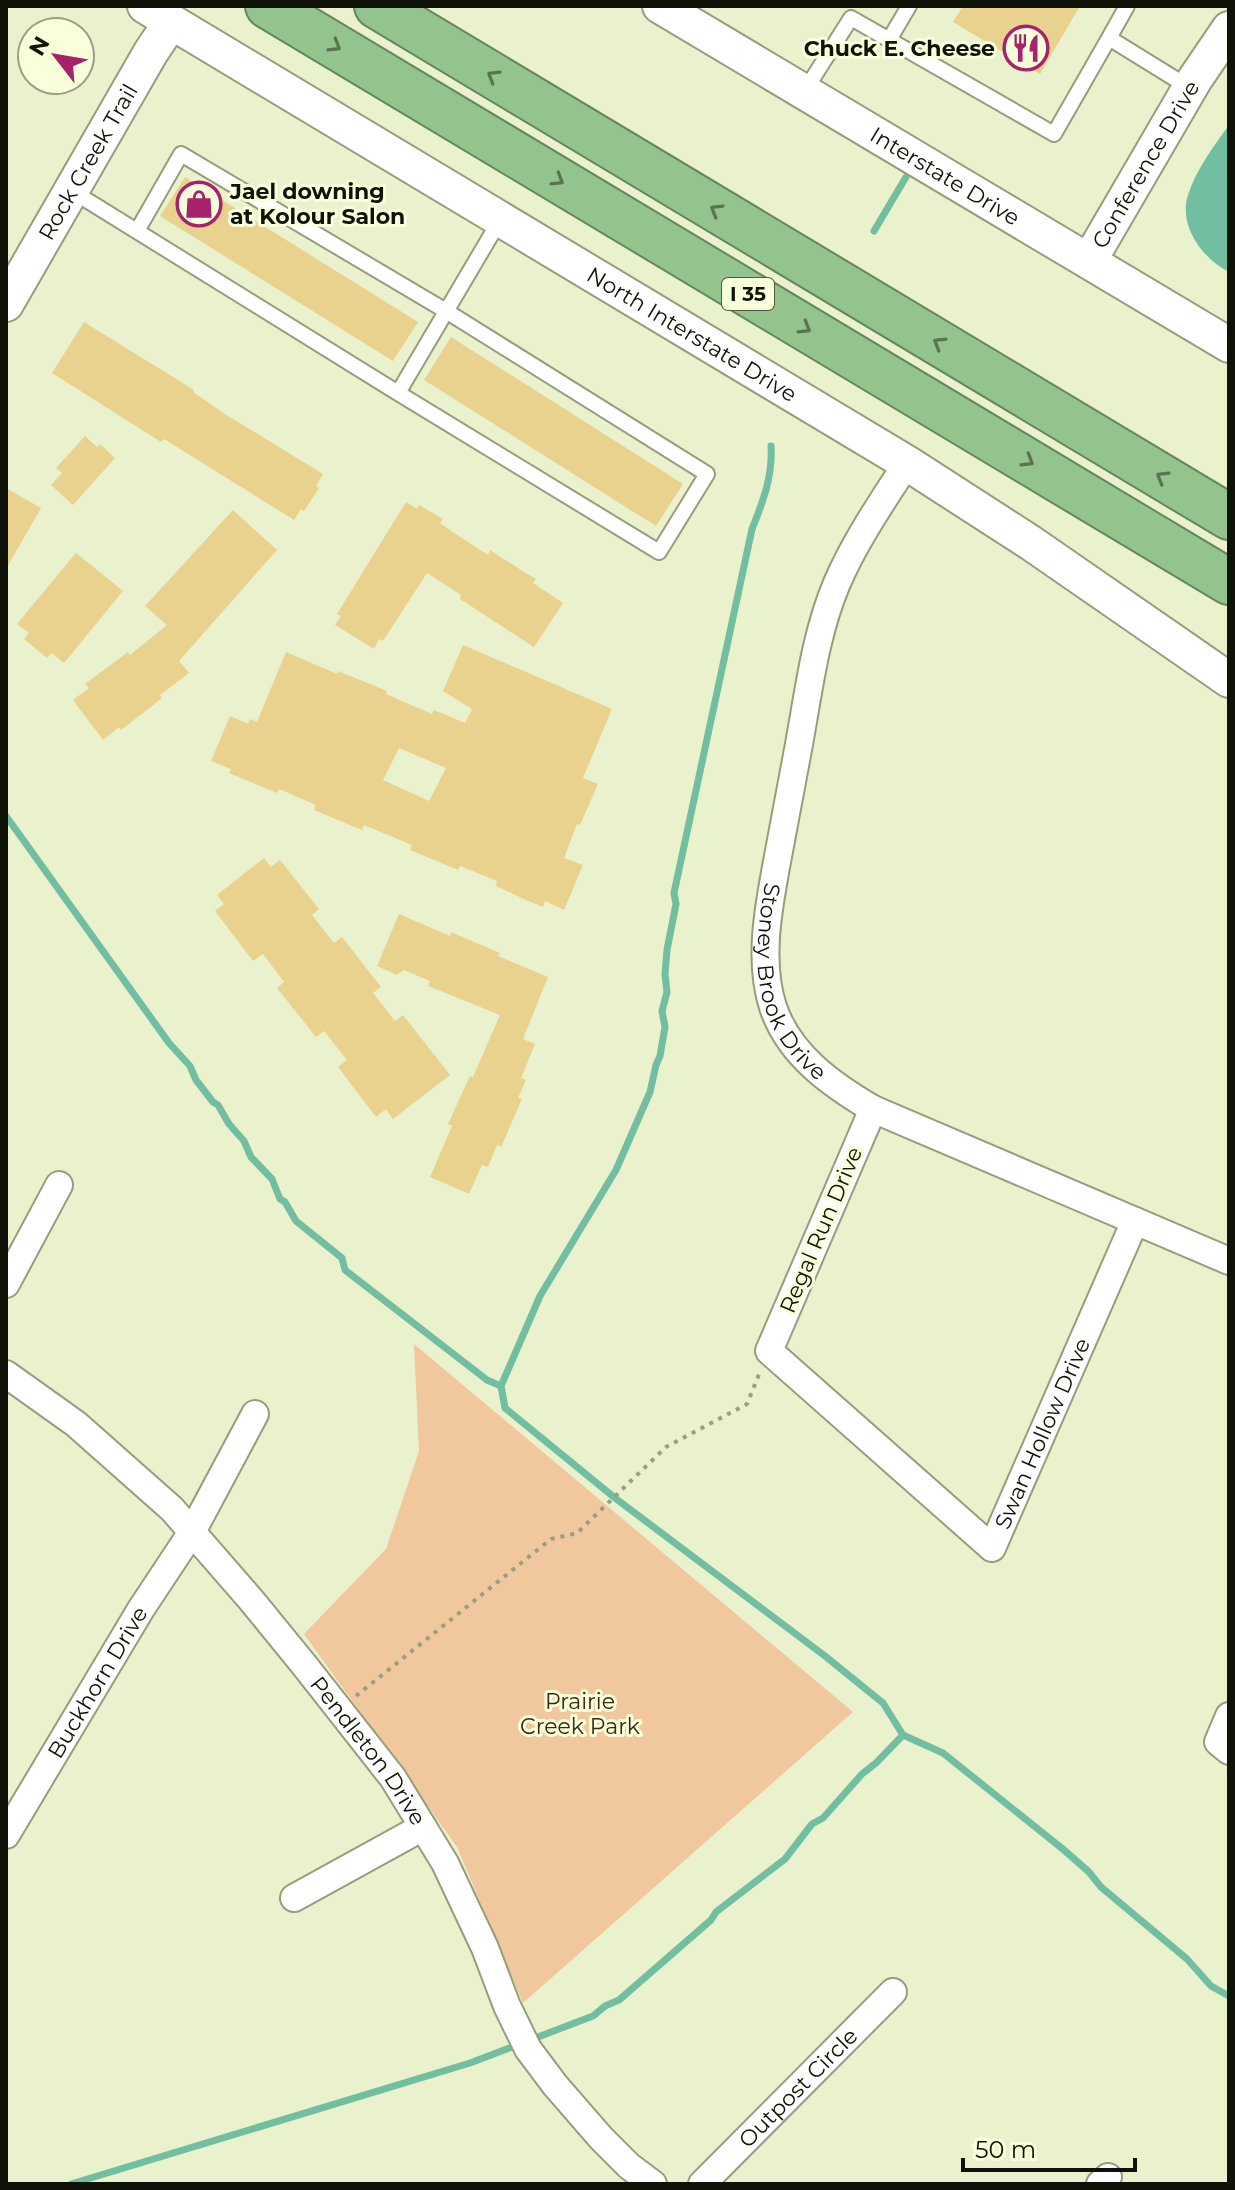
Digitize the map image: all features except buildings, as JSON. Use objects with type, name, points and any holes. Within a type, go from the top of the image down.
[{"type":"highway","name":"I 35","points":[[268,6],[1229,582]]},
{"type":"highway","name":"I 35","points":[[377,6],[1229,517]]},
{"type":"street","name":"Interstate Drive","points":[[660,6],[1229,345]]},
{"type":"street","name":"Rock Creek Trail","points":[[6,304],[151,52],[158,14]]},
{"type":"street","name":"North Interstate Drive","points":[[158,14],[907,463],[1031,543],[1229,680]]},
{"type":"street","name":"Conference Drive","points":[[1089,261],[1190,88],[1229,29]]},
{"type":"street","name":"Stoney Brook Drive","points":[[907,463],[848,559],[826,612],[767,930],[766,963],[774,1011],[790,1039],[826,1079],[873,1109],[1229,1261]]},
{"type":"street","name":"Regal Run Drive","points":[[769,1351],[873,1109]]},
{"type":"street","points":[[6,1284],[59,1185]]},
{"type":"street","name":"Swan Hollow Drive","points":[[769,1351],[992,1548],[1135,1221]]},
{"type":"street","name":"Pendleton Drive","points":[[6,1374],[76,1424],[162,1500],[261,1612],[339,1709],[393,1778],[445,1863],[523,2038],[555,2085],[601,2138],[629,2166],[653,2184]]},
{"type":"street","name":"Buckhorn Drive","points":[[6,1835],[141,1609],[192,1532],[255,1414]]},
{"type":"street","points":[[1223,1746],[1229,1716]]},
{"type":"street","points":[[294,1898],[423,1827]]},
{"type":"street","name":"Outpost Circle","points":[[702,2184],[893,1992]]},
{"type":"lane","points":[[889,40],[909,6]]},
{"type":"lane","points":[[804,92],[851,18],[1054,134],[1127,6]]},
{"type":"lane","points":[[1109,38],[1190,88]]},
{"type":"lane","points":[[72,191],[398,393],[659,552],[707,474],[446,311],[181,154],[137,231]]},
{"type":"lane","points":[[398,393],[500,219]]},
{"type":"path","points":[[339,1709],[551,1539],[577,1533],[666,1447],[747,1404],[769,1351]]},
{"type":"green space","name":"Prairie Creek Park","points":[[414,1344],[853,1712],[523,2003],[457,1847],[304,1634],[386,1549],[419,1451]]},
{"type":"shaded area","points":[[1229,125],[1229,272],[1210,259],[1195,240],[1186,207],[1196,177]]},
{"type":"waterway","points":[[874,231],[906,177]]},
{"type":"waterway","points":[[771,446],[769,478],[752,529],[674,893],[676,904],[667,950],[667,992],[662,1011],[665,1027],[660,1056],[650,1092],[616,1170],[540,1296],[501,1386],[505,1408],[615,1498],[883,1703],[903,1735],[943,1753],[1064,1850],[1101,1887],[1187,1959],[1211,1986],[1229,1996]]},
{"type":"waterway","points":[[6,816],[169,1043],[190,1066],[196,1080],[244,1141],[251,1157],[272,1179],[280,1199],[296,1221],[342,1258],[345,1270],[487,1380],[501,1386]]},
{"type":"waterway","points":[[71,2184],[470,2063],[593,2016],[619,2000],[711,1920],[716,1912],[785,1859],[812,1824],[823,1818],[862,1774],[903,1735]]},
{"type":"place","name":"Chuck E. Cheese","points":[[1026,48]]},
{"type":"place","name":"Jael downing at Kolour Salon","points":[[199,204]]}]
